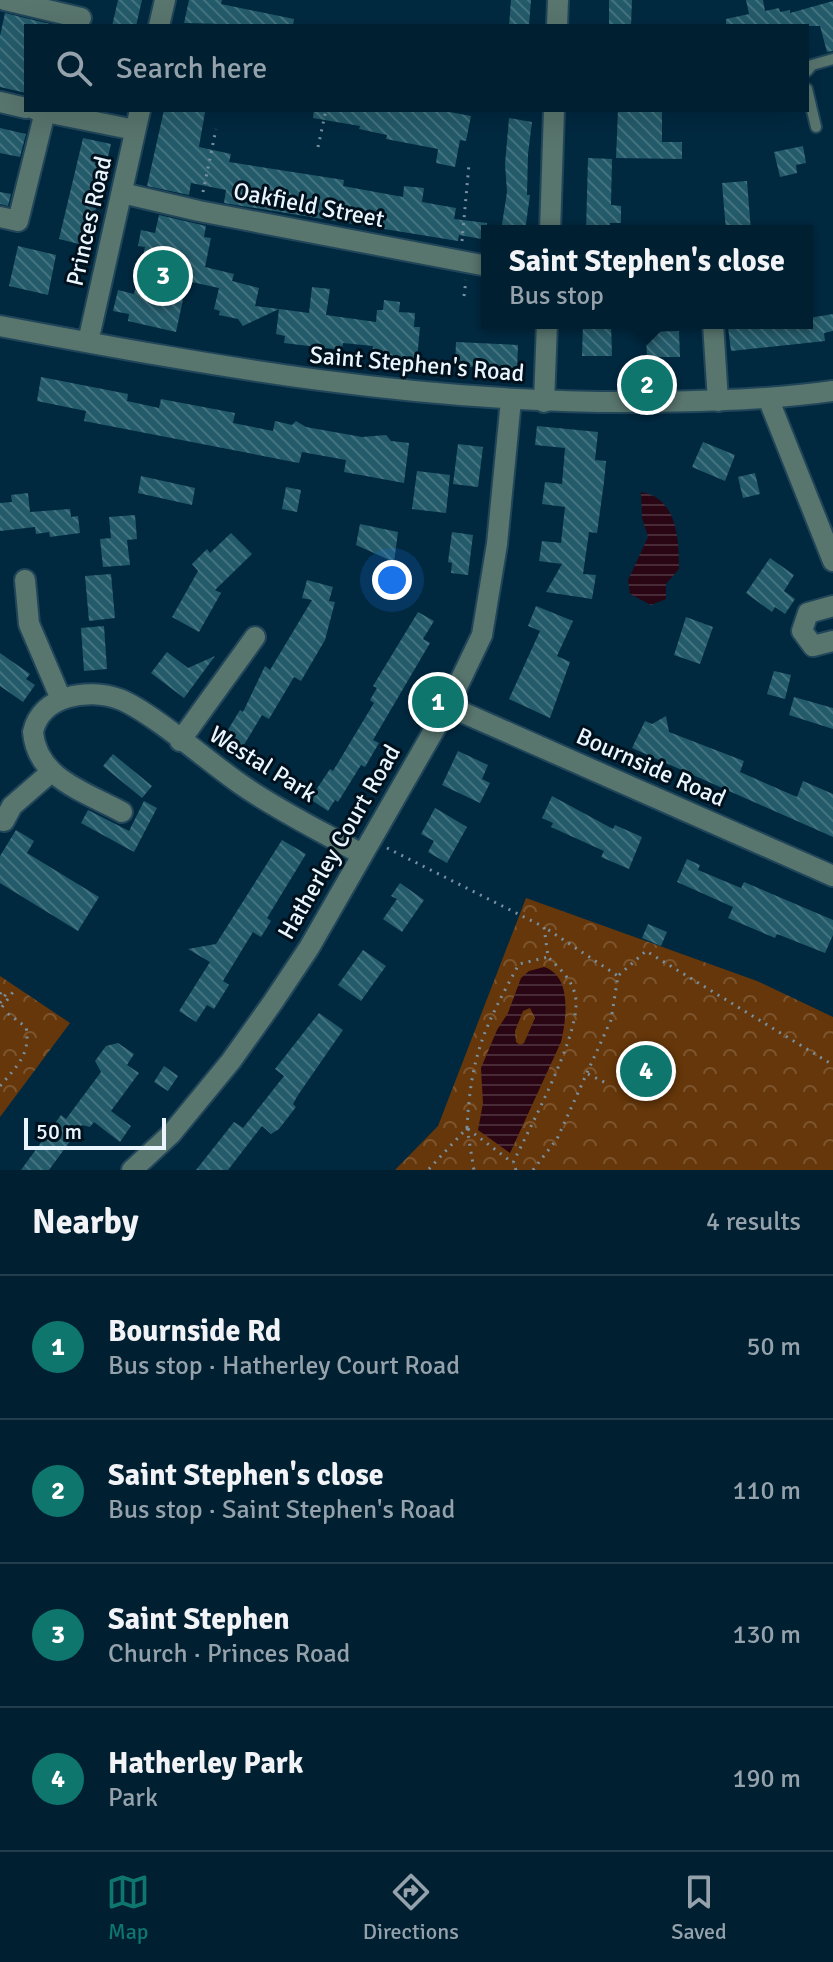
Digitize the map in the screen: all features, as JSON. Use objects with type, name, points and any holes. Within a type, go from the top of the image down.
[{"type":"street","points":[[5,0],[81,18]]},
{"type":"street","points":[[159,24],[165,0]]},
{"type":"street","points":[[557,24],[558,0]]},
{"type":"street","points":[[0,102],[24,107]]},
{"type":"street","points":[[0,217],[18,221],[36,112]]},
{"type":"street","points":[[56,112],[138,120]]},
{"type":"street","points":[[550,225],[554,112]]},
{"type":"street","name":"Princes Road","points":[[88,342],[138,120]]},
{"type":"street","name":"Oakfield Street","points":[[122,193],[464,270],[481,267]]},
{"type":"street","name":"Saint Stephen's Road","points":[[0,326],[282,378],[511,400],[718,401],[833,391]]},
{"type":"street","points":[[544,402],[547,329]]},
{"type":"street","points":[[713,329],[718,401]]},
{"type":"street","points":[[768,398],[833,561]]},
{"type":"street","name":"Hatherley Court Road","points":[[132,1170],[171,1134],[231,1061],[309,948],[364,847],[448,706],[485,623],[511,400]]},
{"type":"street","points":[[25,580],[29,624],[61,699],[39,715],[33,732],[41,761],[50,773],[122,812]]},
{"type":"street","points":[[833,606],[808,613],[802,631],[813,646],[833,641]]},
{"type":"street","name":"Westal Park","points":[[180,741],[255,637]]},
{"type":"street","name":"Westal Park","points":[[61,699],[89,695],[117,698],[130,704],[244,787],[364,847]]},
{"type":"street","name":"Bournside Road","points":[[448,706],[833,876]]},
{"type":"street","points":[[4,821],[12,806],[50,773]]},
{"type":"lane","points":[[809,69],[833,59]]},
{"type":"lane","points":[[809,97],[816,127]]},
{"type":"path","points":[[318,147],[326,112]]},
{"type":"path","points":[[199,211],[216,129]]},
{"type":"path","points":[[464,296],[469,164]]},
{"type":"path","points":[[364,847],[544,927],[618,976]]},
{"type":"path","points":[[513,1163],[559,1063],[576,1004],[573,987],[548,957],[544,927]]},
{"type":"path","points":[[533,1170],[557,1139],[611,1020],[618,976],[646,951],[833,1065]]},
{"type":"path","points":[[474,1170],[467,1128],[470,1076],[481,1036],[519,964],[548,957]]},
{"type":"path","points":[[0,994],[8,990],[0,1017]]},
{"type":"path","points":[[0,1086],[22,1060],[29,1043],[26,1027],[1,1006]]},
{"type":"path","points":[[587,1074],[606,1083]]},
{"type":"path","points":[[467,1128],[513,1163],[516,1170]]},
{"type":"path","points":[[428,1170],[467,1128]]},
{"type":"green space","points":[[526,898],[757,981],[833,1017],[833,1170],[395,1170],[438,1126]]},
{"type":"green space","points":[[0,976],[70,1023],[0,1117]]},
{"type":"shaded area","points":[[641,492],[662,502],[669,511],[678,545],[679,569],[666,584],[666,599],[651,605],[630,594],[628,580],[648,537],[642,518]]},
{"type":"shaded area","points":[[544,967],[560,980],[565,1000],[565,1023],[561,1042],[510,1153],[478,1130],[483,1103],[481,1068],[521,978],[529,971]],"holes":[[[530,1008],[535,1018],[524,1043],[520,1045],[516,1042],[515,1031],[523,1011]]]},
{"type":"building","points":[[118,0],[142,0],[136,24],[112,24]]},
{"type":"building","points":[[189,0],[222,0],[221,4],[294,19],[293,24],[184,23]]},
{"type":"building","points":[[511,0],[531,0],[529,24],[509,24]]},
{"type":"building","points":[[609,0],[632,0],[631,24],[609,24]]},
{"type":"building","points":[[746,0],[763,0],[765,11],[779,8],[780,12],[790,10],[790,13],[833,1],[833,51],[827,52],[820,26],[726,24],[726,19],[749,14]]},
{"type":"building","points":[[5,13],[50,24],[24,24],[24,93],[0,87],[0,36]]},
{"type":"building","points":[[164,112],[205,112],[199,147],[231,154],[229,162],[344,180],[343,186],[403,197],[404,186],[424,188],[422,202],[456,208],[454,219],[487,225],[481,225],[481,239],[459,235],[458,241],[224,203],[226,190],[191,183],[189,195],[147,186]]},
{"type":"building","points":[[314,112],[450,112],[471,116],[466,141],[460,140],[455,167],[436,163],[438,149],[386,139],[387,135],[359,129],[360,126],[313,118]]},
{"type":"building","points":[[618,112],[662,112],[662,142],[682,142],[682,159],[616,158]]},
{"type":"building","points":[[509,118],[532,122],[526,225],[502,225],[507,192],[505,164]]},
{"type":"building","points":[[0,128],[26,134],[20,157],[0,153]]},
{"type":"building","points":[[83,138],[111,144],[87,246],[59,239]]},
{"type":"building","points":[[803,146],[806,163],[796,165],[797,173],[780,177],[774,152]]},
{"type":"building","points":[[588,158],[612,159],[611,205],[621,206],[621,223],[586,225]]},
{"type":"building","points":[[747,181],[751,225],[726,225],[722,183]]},
{"type":"building","points":[[0,192],[11,194],[8,206],[0,204]]},
{"type":"building","points":[[159,215],[206,226],[204,237],[211,238],[205,267],[234,274],[232,281],[259,288],[255,306],[279,309],[243,326],[238,319],[219,315],[220,311],[214,309],[219,288],[187,281],[176,332],[128,321],[129,314],[113,311],[118,290],[134,294],[145,247],[138,246],[141,230],[155,233]]},
{"type":"building","points":[[18,246],[56,255],[48,295],[9,286]]},
{"type":"building","points":[[312,287],[330,289],[326,315],[376,322],[377,310],[383,310],[384,300],[400,302],[399,312],[415,313],[414,327],[420,327],[417,359],[372,355],[373,346],[343,343],[342,350],[284,343],[285,336],[276,334],[279,309],[309,313]]},
{"type":"building","points":[[833,314],[833,331],[824,333],[825,341],[731,351],[728,329],[813,329],[813,317]]},
{"type":"building","points":[[583,329],[611,329],[612,356],[582,356]]},
{"type":"building","points":[[679,331],[680,357],[647,357],[646,332]]},
{"type":"building","points":[[456,342],[518,345],[517,369],[455,366]]},
{"type":"building","points":[[41,377],[128,394],[127,401],[159,408],[161,399],[235,413],[233,423],[273,431],[275,421],[292,425],[296,421],[306,427],[362,437],[386,435],[391,441],[409,443],[404,483],[344,472],[346,460],[302,452],[299,463],[84,421],[86,411],[37,401]]},
{"type":"building","points":[[537,426],[598,432],[595,460],[606,461],[604,482],[597,533],[589,532],[583,574],[596,575],[592,599],[546,592],[562,564],[539,561],[542,541],[561,543],[565,507],[542,504],[545,482],[562,484],[565,448],[535,445]]},
{"type":"building","points":[[703,442],[735,455],[725,481],[692,467]]},
{"type":"building","points":[[458,444],[483,447],[478,487],[453,484]]},
{"type":"building","points":[[417,471],[450,475],[446,513],[412,509]]},
{"type":"building","points":[[755,473],[760,494],[743,498],[738,477]]},
{"type":"building","points":[[141,476],[195,488],[192,505],[138,493]]},
{"type":"building","points":[[286,487],[301,490],[297,512],[282,509]]},
{"type":"building","points":[[28,493],[30,512],[70,509],[71,517],[78,516],[80,533],[50,537],[49,532],[36,534],[35,527],[0,531],[0,503],[12,502],[11,495]]},
{"type":"building","points":[[135,515],[137,539],[127,540],[130,565],[103,567],[100,539],[111,538],[109,517]]},
{"type":"building","points":[[360,524],[398,532],[394,562],[356,545]]},
{"type":"building","points":[[452,532],[473,535],[468,575],[451,573],[452,563],[448,562]]},
{"type":"building","points":[[231,533],[252,554],[215,590],[221,593],[199,632],[172,617],[198,571],[192,564],[207,549],[210,553]]},
{"type":"building","points":[[770,558],[794,575],[784,591],[795,599],[785,614],[775,607],[772,612],[746,593]]},
{"type":"building","points":[[111,574],[115,618],[89,621],[85,576]]},
{"type":"building","points":[[307,580],[333,587],[329,601],[335,602],[325,640],[301,681],[294,677],[269,719],[262,715],[236,758],[218,746],[240,710],[243,712],[265,666],[270,670],[312,600],[302,598]]},
{"type":"building","points":[[536,606],[573,621],[557,656],[570,662],[550,718],[509,699],[540,631],[528,626]]},
{"type":"building","points":[[418,612],[434,621],[423,639],[430,643],[373,740],[379,743],[365,767],[361,765],[338,802],[335,800],[328,811],[310,799],[330,769],[333,771],[374,703],[370,700],[377,688],[373,686]]},
{"type":"building","points":[[686,617],[713,627],[700,664],[674,655]]},
{"type":"building","points":[[104,626],[107,669],[84,671],[81,628]]},
{"type":"building","points":[[167,652],[188,668],[215,656],[184,698],[151,673]]},
{"type":"building","points":[[0,653],[30,674],[26,679],[35,685],[23,702],[0,686]]},
{"type":"building","points":[[774,671],[791,675],[785,699],[767,694]]},
{"type":"building","points":[[794,697],[833,708],[833,729],[789,715]]},
{"type":"building","points":[[666,716],[669,732],[744,761],[740,772],[797,797],[803,781],[833,794],[833,837],[632,748],[645,721],[652,724]]},
{"type":"building","points":[[458,751],[488,765],[482,779],[490,783],[480,803],[442,785]]},
{"type":"building","points":[[113,754],[152,786],[142,798],[103,766]]},
{"type":"building","points":[[552,796],[613,829],[615,825],[642,837],[629,869],[601,857],[604,851],[551,827],[553,823],[542,818]]},
{"type":"building","points":[[144,801],[157,808],[134,852],[81,823],[88,810],[129,831]]},
{"type":"building","points":[[435,808],[467,827],[447,863],[428,852],[434,841],[421,834]]},
{"type":"building","points":[[16,830],[34,841],[27,853],[99,897],[78,931],[0,883],[0,856]]},
{"type":"building","points":[[282,840],[306,854],[267,918],[271,921],[261,937],[253,932],[223,981],[229,985],[214,1009],[207,1005],[196,1022],[179,1011],[210,962],[188,949],[216,944]]},
{"type":"building","points":[[687,859],[700,865],[698,870],[741,888],[744,882],[833,920],[833,935],[825,953],[777,934],[775,938],[728,918],[733,907],[677,882]]},
{"type":"building","points":[[400,883],[424,900],[402,932],[383,919],[397,899],[391,896]]},
{"type":"building","points":[[648,924],[667,932],[661,946],[642,938]]},
{"type":"building","points":[[363,950],[386,966],[361,1001],[338,985]]},
{"type":"building","points":[[319,1013],[343,1030],[298,1095],[293,1104],[296,1107],[279,1129],[271,1134],[262,1126],[228,1170],[196,1170],[234,1122],[243,1128],[284,1076],[275,1069]]},
{"type":"building","points":[[118,1043],[134,1054],[127,1065],[139,1073],[111,1111],[131,1126],[120,1142],[94,1122],[90,1127],[82,1125],[49,1170],[21,1170],[61,1115],[66,1119],[101,1072],[95,1061],[106,1046]]},
{"type":"building","points":[[164,1066],[178,1076],[168,1091],[154,1082]]},
{"type":"place","name":"Saint Stephen","points":[[163,276]]},
{"type":"place","name":"Saint Stephen's close","points":[[647,385]]},
{"type":"place","name":"Bournside Rd","points":[[438,702]]},
{"type":"place","name":"Hatherley Park","points":[[646,1071]]}]
